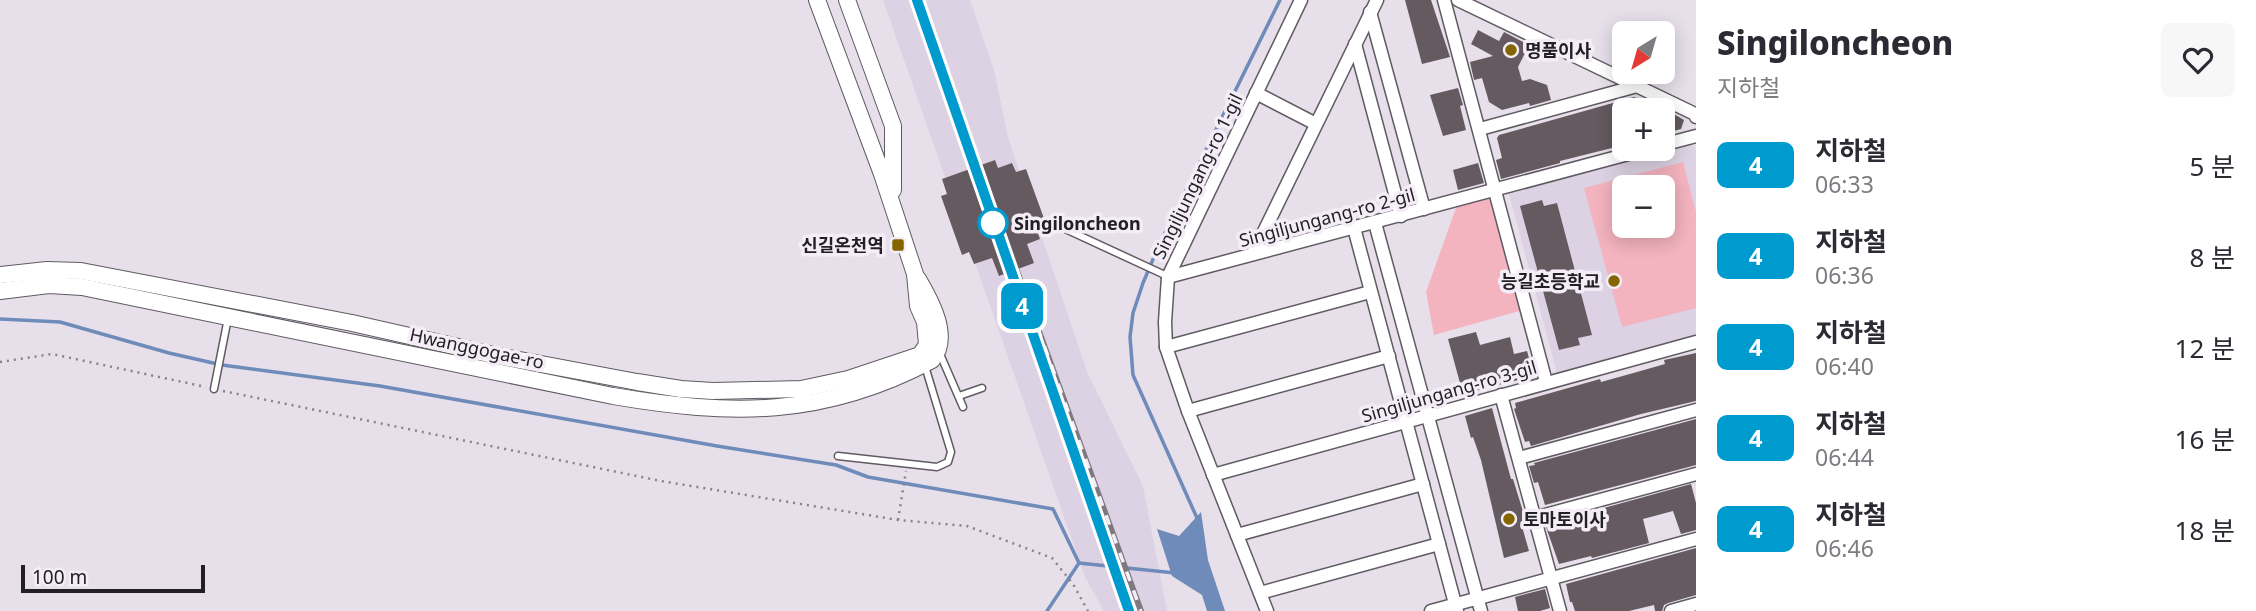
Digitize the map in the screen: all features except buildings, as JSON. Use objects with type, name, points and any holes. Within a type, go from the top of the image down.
[{"type":"main road","points":[[817,0],[915,274],[930,300],[941,342],[939,352]]},
{"type":"main road","points":[[847,0],[893,126],[893,207]]},
{"type":"main road","name":"Hwanggogae-ro","points":[[0,275],[47,270],[80,271],[352,323],[498,356],[681,388],[724,391],[801,388],[932,360],[939,352]]},
{"type":"main road","points":[[915,274],[918,306],[925,322],[927,345],[922,360]]},
{"type":"main road","name":"Hwanggogae-ro","points":[[0,291],[50,285],[82,287],[613,396],[729,410],[775,409],[826,401],[869,387],[922,360]]},
{"type":"street","name":"Singiljungang-ro 1-gil","points":[[1267,611],[1188,411],[1166,347],[1163,274],[1301,0]]},
{"type":"street","points":[[1254,254],[1377,0]]},
{"type":"street","points":[[1444,0],[1546,382]]},
{"type":"street","points":[[1458,0],[1695,114],[1696,117]]},
{"type":"street","points":[[1370,12],[1424,209]]},
{"type":"street","points":[[1355,44],[1401,216]]},
{"type":"street","points":[[1480,129],[1637,86]]},
{"type":"street","points":[[1256,93],[1316,124]]},
{"type":"street","points":[[1675,142],[1696,136]]},
{"type":"street","name":"Singiljungang-ro 2-gil","points":[[1163,274],[1375,223],[1612,158]]},
{"type":"street","points":[[1375,223],[1479,604]]},
{"type":"street","points":[[1354,228],[1456,608]]},
{"type":"street","points":[[1166,347],[1370,292]]},
{"type":"street","name":"Singiljungang-ro 3-gil","points":[[1213,475],[1696,342]]},
{"type":"street","points":[[1188,411],[1389,356]]},
{"type":"street","points":[[1501,395],[1560,611]]},
{"type":"street","points":[[1519,458],[1696,410]]},
{"type":"street","points":[[1534,518],[1696,474]]},
{"type":"street","points":[[1237,535],[1423,484]]},
{"type":"street","points":[[1431,611],[1479,604],[1551,578],[1696,539]]},
{"type":"street","points":[[1259,593],[1439,544]]},
{"type":"street","points":[[1671,611],[1696,604]]},
{"type":"lane","points":[[1061,227],[1163,274]]},
{"type":"lane","points":[[214,389],[228,318]]},
{"type":"lane","points":[[939,352],[963,407]]},
{"type":"lane","points":[[838,456],[937,467],[948,462],[951,452],[922,360]]},
{"type":"lane","points":[[959,396],[982,388]]},
{"type":"path","points":[[0,362],[52,354],[661,481],[898,520],[967,526],[1052,558],[1073,584],[1088,611]]},
{"type":"path","points":[[898,520],[906,471]]},
{"type":"shaded area","points":[[883,0],[970,0],[994,70],[1008,137],[1088,374],[1143,486],[1167,611],[1104,611],[1085,577]]},
{"type":"shaded area","name":"능길초등학교","points":[[1688,143],[1695,147],[1696,336],[1557,373],[1508,190],[1619,161],[1675,161],[1675,146]]},
{"type":"shaded area","points":[[1683,162],[1696,212],[1696,308],[1622,327],[1584,188],[1612,181],[1612,238],[1675,238],[1675,175],[1634,175]]},
{"type":"shaded area","points":[[1490,196],[1523,310],[1434,335],[1426,292],[1456,208]]},
{"type":"water","points":[[1201,512],[1208,560],[1225,611],[1207,611],[1202,595],[1172,576],[1157,529],[1179,536]]},
{"type":"waterway","points":[[1197,518],[1133,375],[1130,337],[1133,313],[1159,245],[1280,0]]},
{"type":"waterway","points":[[0,319],[60,322],[222,365],[380,386],[836,465],[868,477],[1053,509],[1079,563]]},
{"type":"waterway","points":[[1079,563],[1175,573]]},
{"type":"waterway","points":[[1047,611],[1079,563]]},
{"type":"railway","points":[[917,0],[973,166]]},
{"type":"railway","points":[[1017,271],[1141,611]]},
{"type":"railway","points":[[1096,515],[1129,611]]},
{"type":"metro line","name":"4","points":[[917,0],[1129,611]]},
{"type":"place","name":"명품이사","points":[[1511,50]]},
{"type":"place","name":"Singiloncheon","points":[[993,223]]},
{"type":"place","name":"신길온천역","points":[[898,245]]},
{"type":"place","name":"능길초등학교","points":[[1614,281]]},
{"type":"place","name":"토마토이사","points":[[1509,519]]}]
